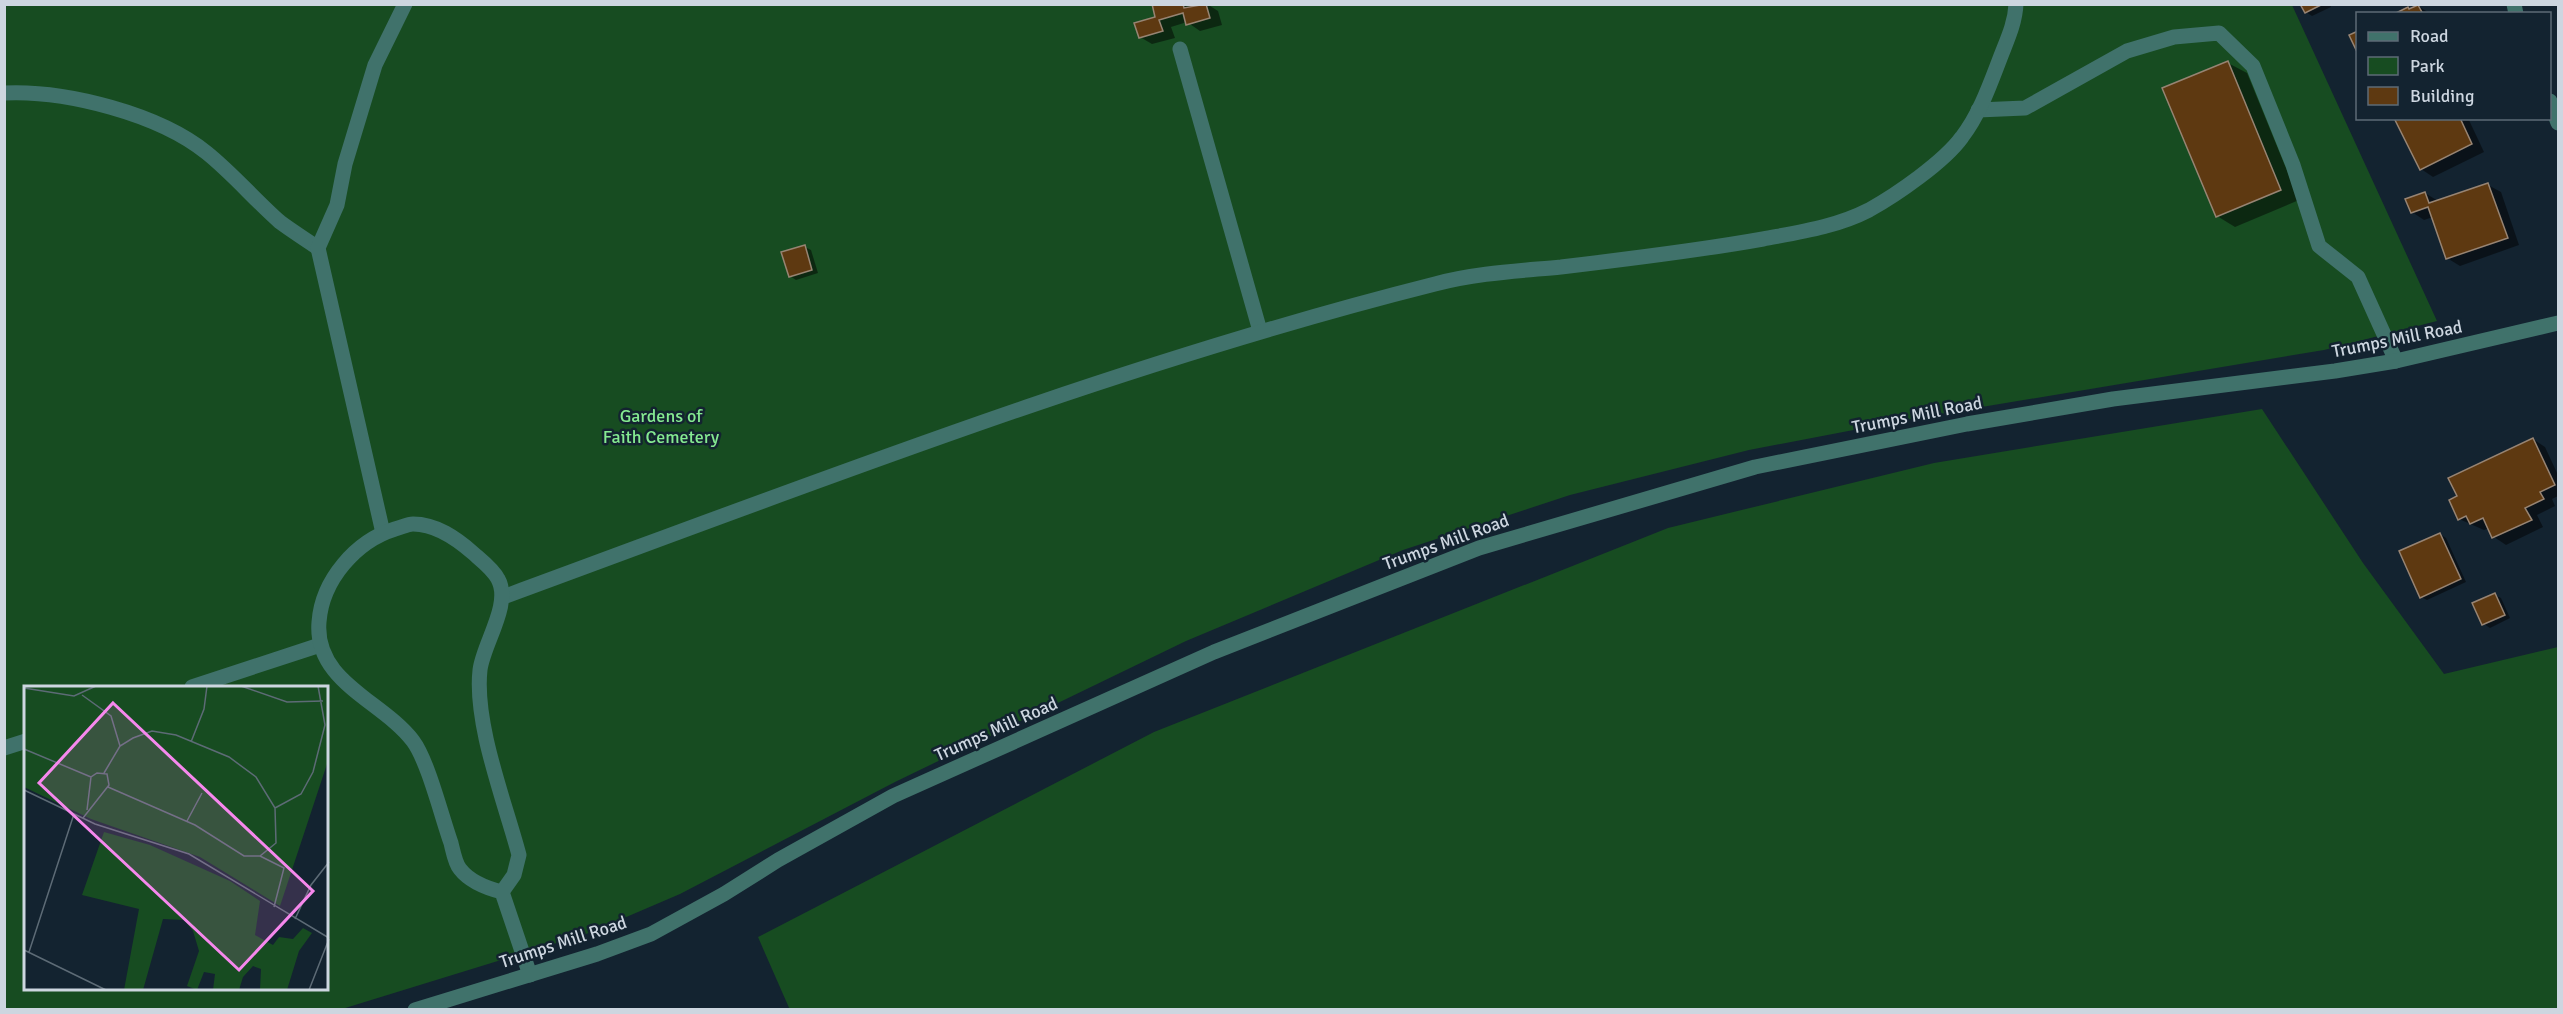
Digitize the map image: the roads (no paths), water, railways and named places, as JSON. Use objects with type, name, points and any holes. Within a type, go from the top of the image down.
[{"type":"street","points":[[383,533],[318,248],[337,206],[348,154],[375,65],[405,4]]},
{"type":"street","points":[[503,597],[979,422],[1335,309],[1456,278],[1737,244],[1829,227],[1868,210],[1929,168],[1961,140],[1978,110],[2015,19],[2016,4]]},
{"type":"street","points":[[1978,110],[2025,108],[2127,51],[2174,38],[2219,33],[2253,66],[2294,165],[2319,246],[2358,277],[2396,361]]},
{"type":"street","points":[[1180,50],[1260,332]]},
{"type":"street","points":[[4,93],[24,92],[71,99],[140,115],[176,132],[206,152],[282,223],[318,248]]},
{"type":"street","points":[[2551,103],[2559,123]]},
{"type":"street","name":"Trumps Mill Road","points":[[415,1010],[436,1006],[597,954],[651,934],[724,894],[778,860],[914,787],[1214,652],[1479,548],[1755,467],[1956,426],[2148,393],[2335,371],[2396,361],[2559,324]]},
{"type":"street","points":[[412,524],[436,528],[459,540],[498,579],[503,597],[481,666],[479,687],[484,726],[519,855],[514,875],[502,892],[482,887],[459,868],[426,768],[414,741],[346,683],[331,665],[320,645],[319,621],[324,599],[336,573],[364,544],[383,533],[412,524]]},
{"type":"street","points":[[195,686],[320,645]]},
{"type":"street","points":[[4,748],[24,742]]},
{"type":"street","points":[[502,892],[530,975]]},
{"type":"park label","name":"Gardens of Faith Cemetery","points":[[661,426]]}]
